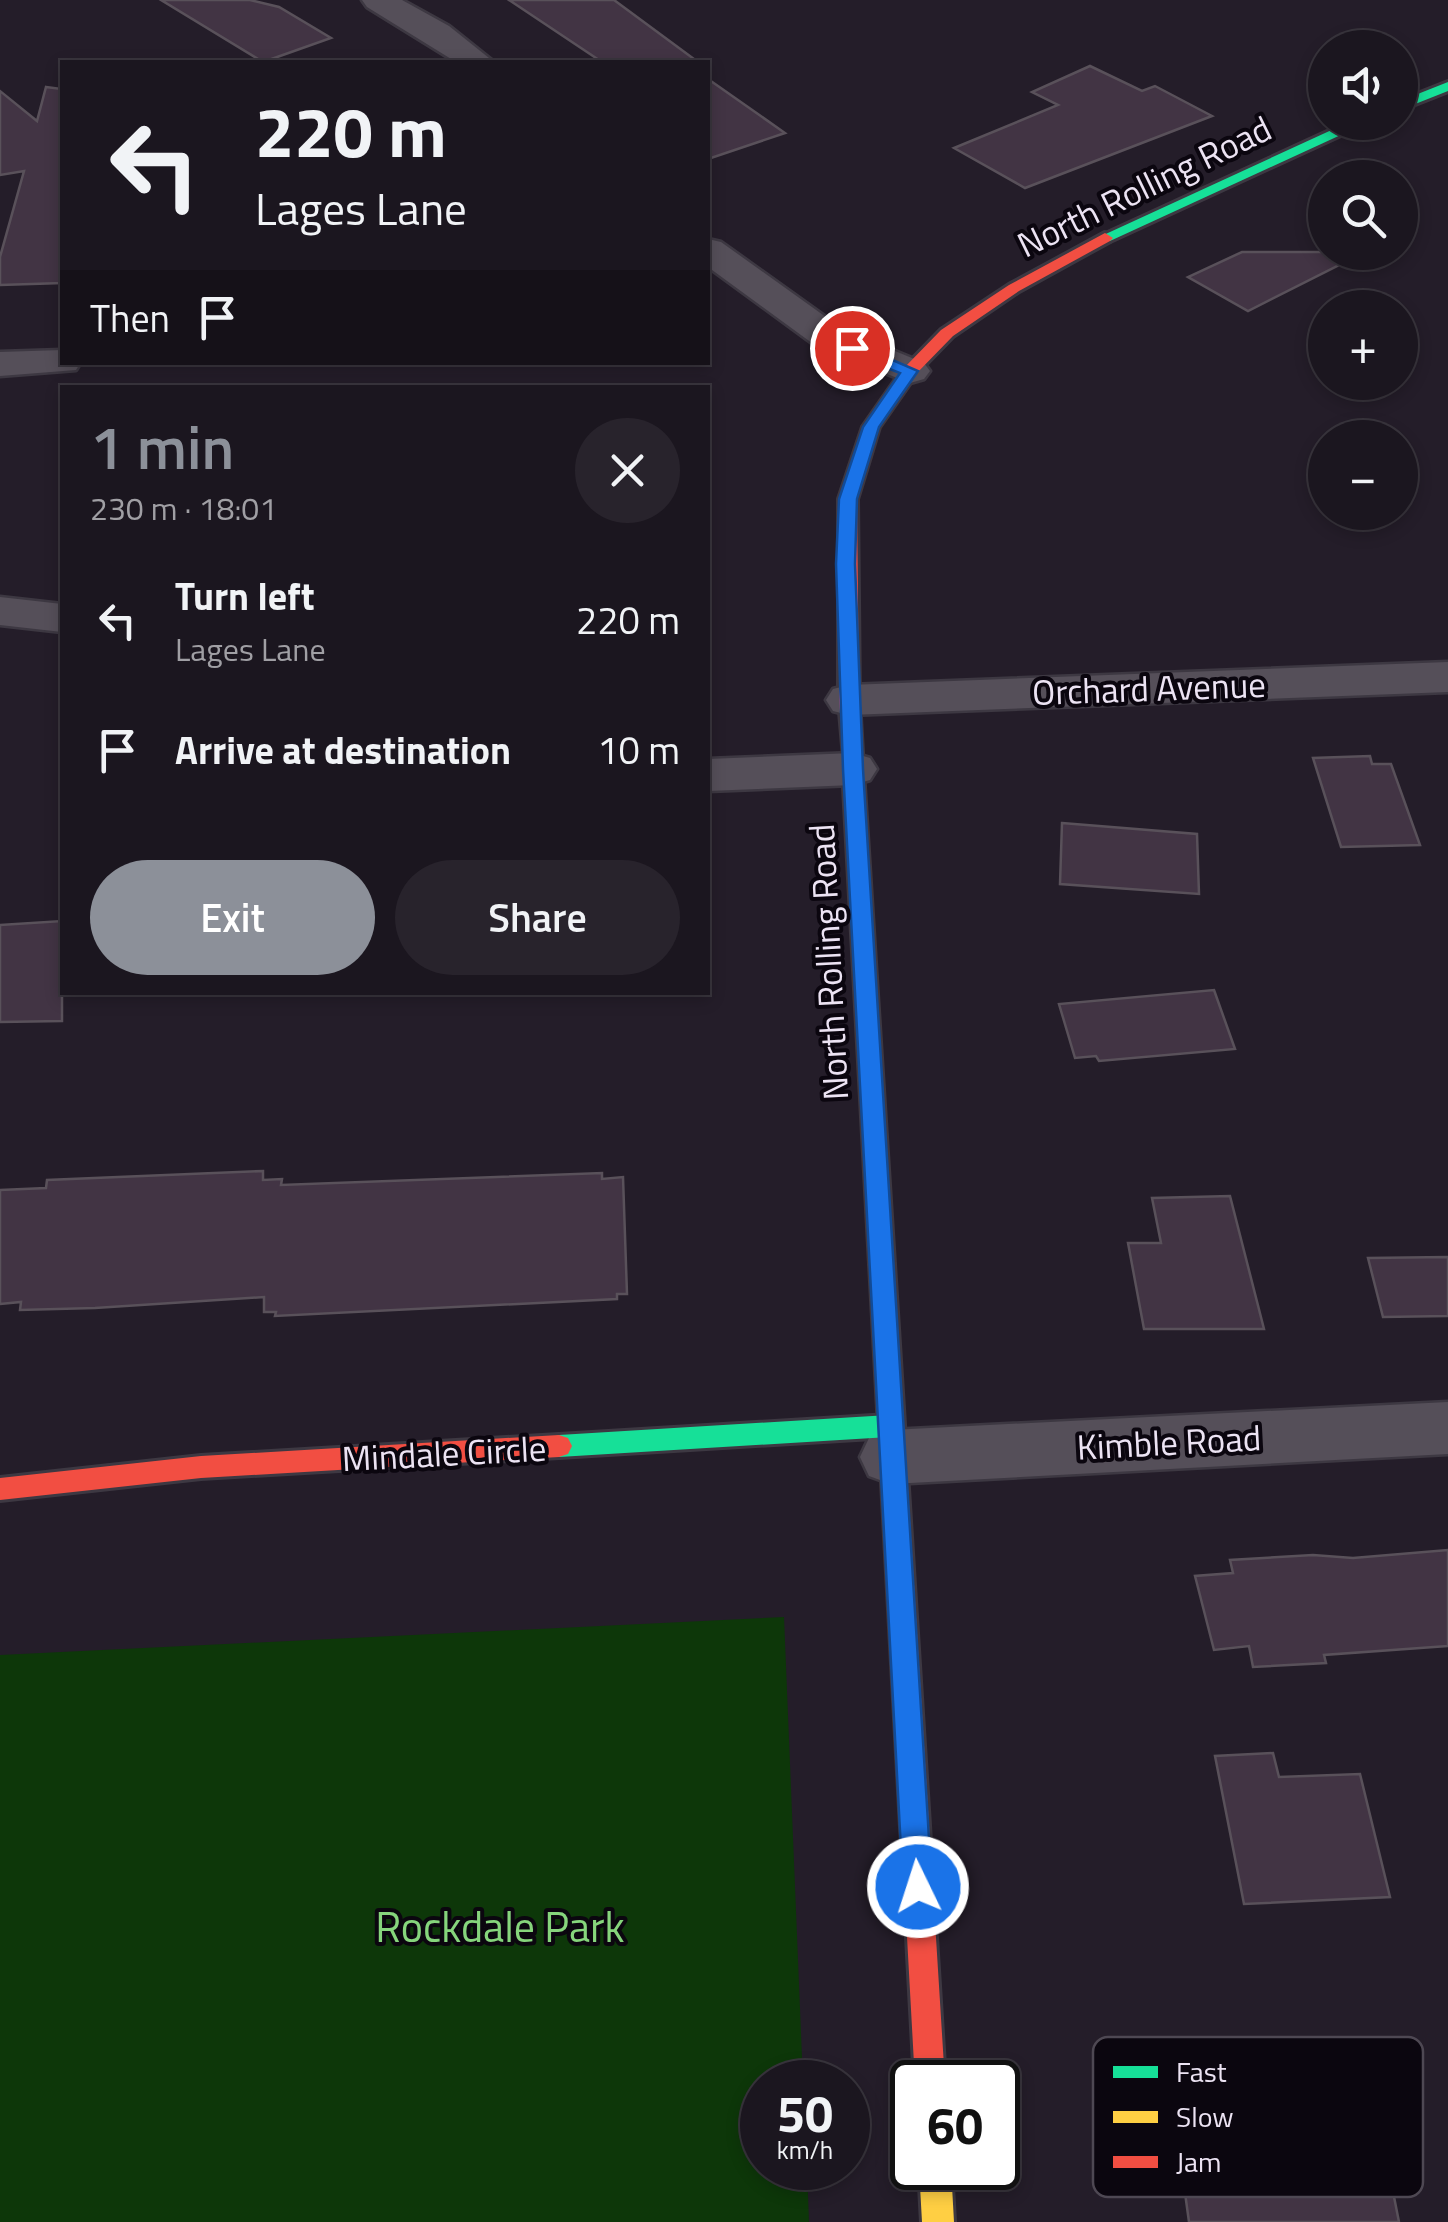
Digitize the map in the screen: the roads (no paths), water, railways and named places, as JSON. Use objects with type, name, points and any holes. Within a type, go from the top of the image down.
[{"type":"main road","points":[[1418,98],[1448,86]]},
{"type":"main road","name":"North Rolling Road","points":[[929,2060],[849,700],[848,499],[871,427],[910,371],[947,334],[1062,262],[1321,140]]},
{"type":"main road","name":"Mindale Circle","points":[[0,1490],[201,1468],[890,1441]]},
{"type":"main road","points":[[936,2190],[938,2222]]},
{"type":"street","points":[[393,8],[440,5]]},
{"type":"street","points":[[393,8],[474,60]]},
{"type":"street","points":[[710,253],[741,295],[910,371]]},
{"type":"street","points":[[0,364],[60,362]]},
{"type":"street","points":[[0,611],[60,618]]},
{"type":"street","name":"Orchard Avenue","points":[[849,700],[1448,677]]},
{"type":"street","points":[[710,774],[853,769]]},
{"type":"street","name":"Kimble Road","points":[[890,1441],[1448,1428]]},
{"type":"park label","name":"Rockdale Park","points":[[500,1926]]}]
